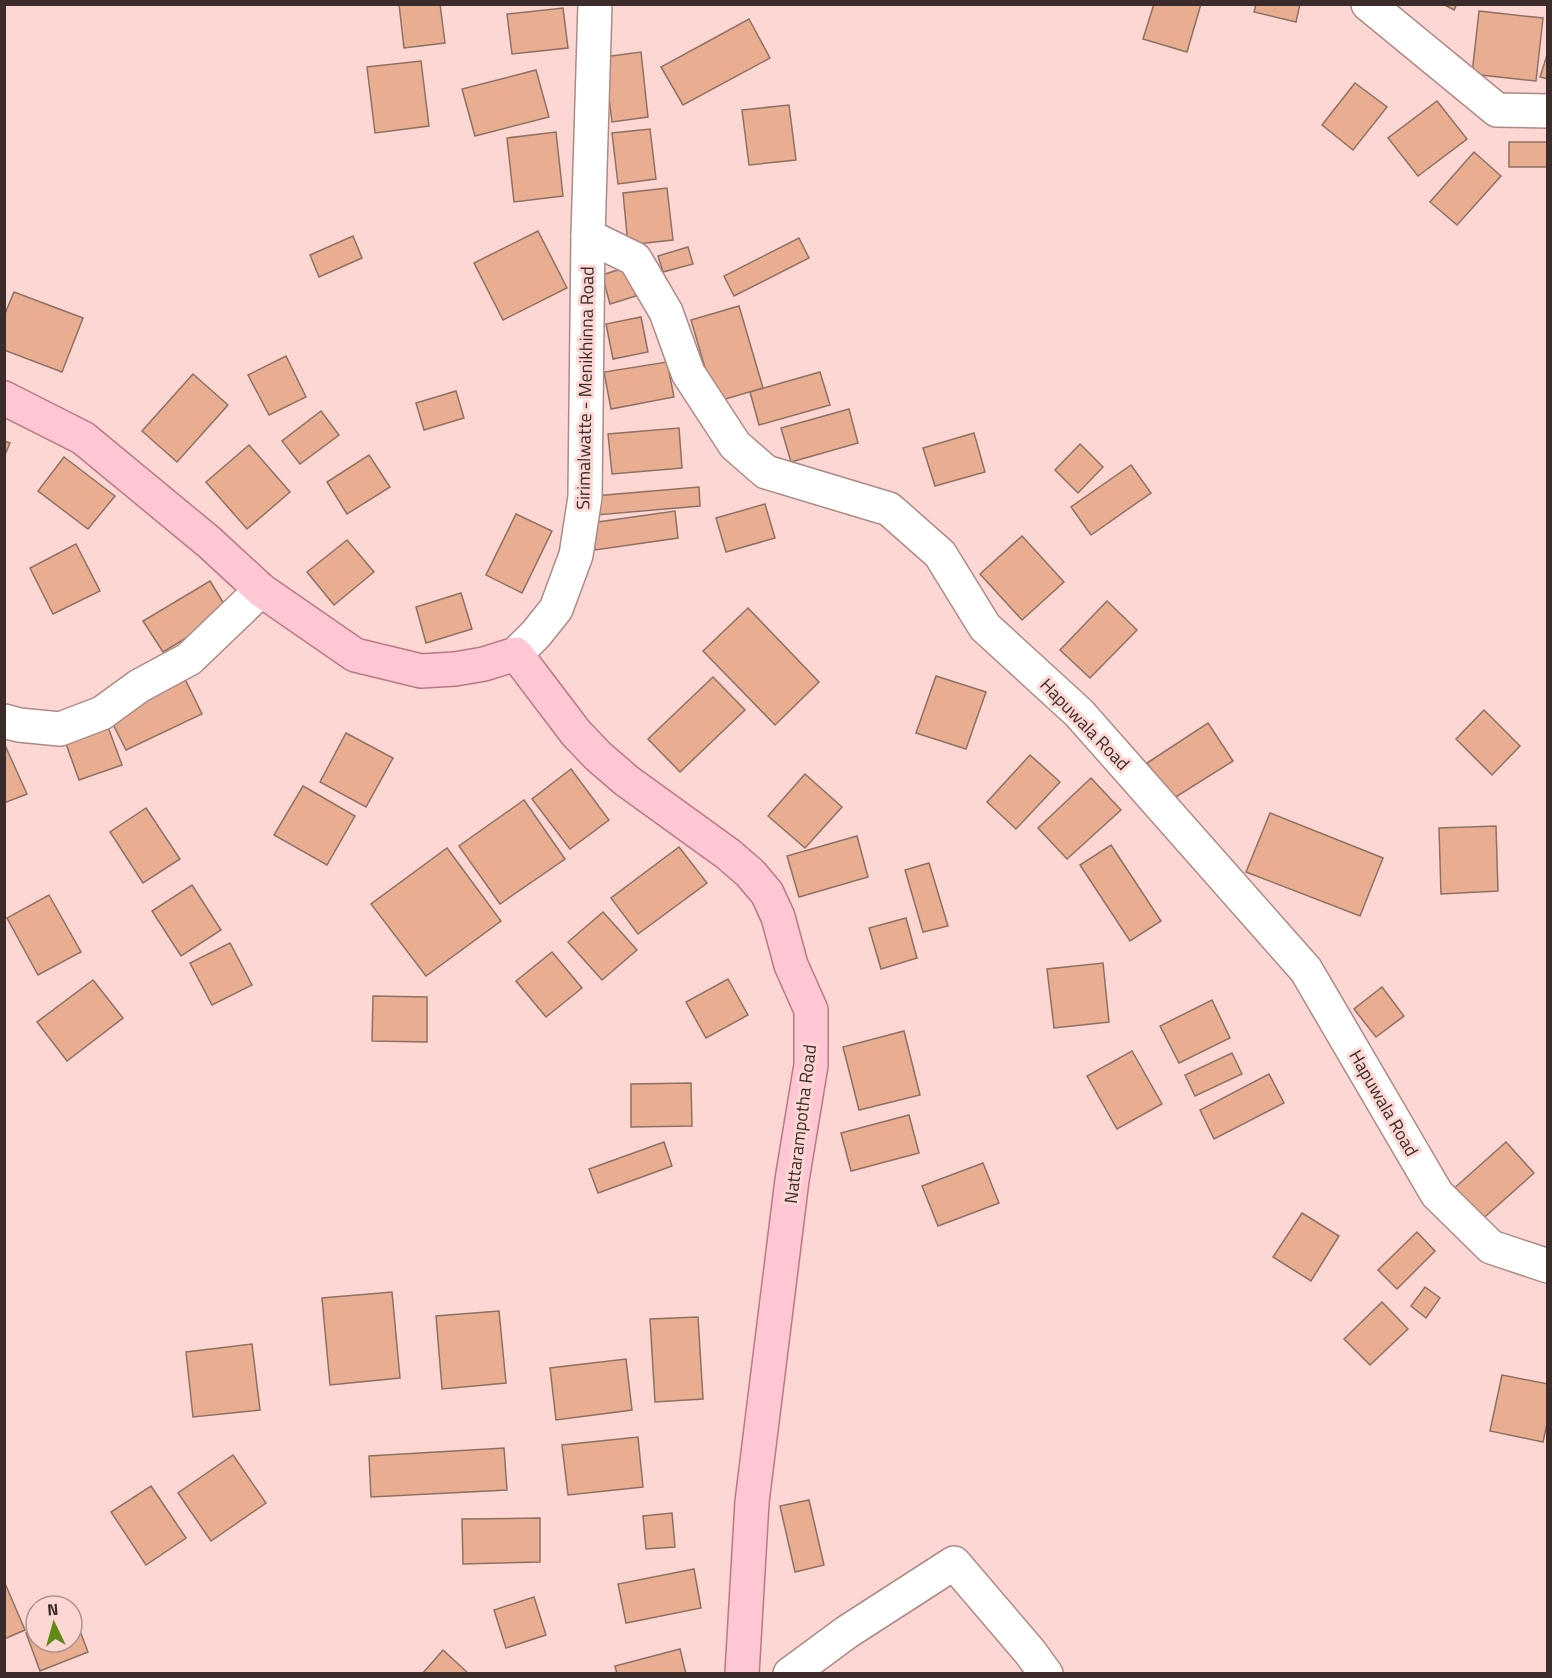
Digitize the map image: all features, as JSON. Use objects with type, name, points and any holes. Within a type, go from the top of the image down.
[{"type":"main road","name":"Sirimalwatte - Menikhinna Road","points":[[4,398],[83,438],[209,542],[261,590],[355,655],[421,671],[484,664],[516,654]]},
{"type":"main road","name":"Nattarampotha Road","points":[[516,654],[576,733],[598,756],[627,781],[728,854],[750,873],[767,893],[778,916],[791,965],[811,1010],[811,1065],[792,1180],[752,1502],[742,1674]]},
{"type":"street","name":"Sirimalwatte - Menikhinna Road","points":[[516,654],[556,609],[576,555],[585,497],[588,236],[595,4]]},
{"type":"street","points":[[1368,4],[1497,110],[1548,111]]},
{"type":"street","name":"Hapuwala Road","points":[[588,236],[635,260],[666,312],[688,373],[735,445],[766,472],[889,509],[940,554],[985,627],[1079,713],[1306,970],[1437,1194],[1491,1247],[1548,1266]]},
{"type":"street","points":[[4,721],[19,725],[60,729],[102,713],[139,686],[189,659],[261,590]]},
{"type":"street","points":[[790,1674],[847,1632],[954,1563],[1046,1674]]},
{"type":"building","points":[[399,4],[440,4],[445,43],[404,48]]},
{"type":"building","points":[[1154,4],[1201,4],[1187,52],[1143,39]]},
{"type":"building","points":[[1256,4],[1300,4],[1296,22],[1254,12]]},
{"type":"building","points":[[1443,4],[1457,4],[1454,10]]},
{"type":"building","points":[[563,8],[568,48],[512,54],[507,14]]},
{"type":"building","points":[[1479,11],[1543,18],[1536,81],[1472,74]]},
{"type":"building","points":[[749,19],[770,58],[683,105],[661,67]]},
{"type":"building","points":[[641,52],[648,117],[612,122],[604,57]]},
{"type":"building","points":[[1548,52],[1548,79],[1540,77]]},
{"type":"building","points":[[421,61],[429,126],[375,133],[367,67]]},
{"type":"building","points":[[536,70],[549,117],[475,136],[462,89]]},
{"type":"building","points":[[1355,83],[1387,107],[1353,150],[1322,125]]},
{"type":"building","points":[[1437,101],[1467,139],[1418,176],[1388,138]]},
{"type":"building","points":[[789,105],[796,160],[749,165],[742,110]]},
{"type":"building","points":[[650,129],[656,179],[618,184],[612,133]]},
{"type":"building","points":[[556,132],[563,196],[514,202],[507,138]]},
{"type":"building","points":[[1509,142],[1548,142],[1548,167],[1509,167]]},
{"type":"building","points":[[1474,152],[1501,176],[1457,225],[1430,202]]},
{"type":"building","points":[[667,188],[673,240],[628,245],[623,193]]},
{"type":"building","points":[[538,231],[567,288],[503,320],[474,263]]},
{"type":"building","points":[[353,236],[362,258],[319,277],[310,255]]},
{"type":"building","points":[[799,238],[809,258],[734,296],[724,276]]},
{"type":"building","points":[[688,247],[693,264],[663,272],[658,256]]},
{"type":"building","points":[[627,267],[636,296],[610,304],[602,275]]},
{"type":"building","points":[[14,292],[83,318],[62,372],[4,350],[4,316]]},
{"type":"building","points":[[739,306],[763,388],[715,402],[691,320]]},
{"type":"building","points":[[641,317],[648,352],[613,359],[606,324]]},
{"type":"building","points":[[286,356],[306,397],[269,415],[248,375]]},
{"type":"building","points":[[667,362],[674,397],[611,409],[604,372]]},
{"type":"building","points":[[820,372],[830,405],[759,425],[750,392]]},
{"type":"building","points":[[193,374],[228,405],[177,462],[142,431]]},
{"type":"building","points":[[456,391],[464,418],[424,430],[416,403]]},
{"type":"building","points":[[849,409],[858,443],[791,462],[781,428]]},
{"type":"building","points":[[321,411],[339,435],[300,464],[282,441]]},
{"type":"building","points":[[679,428],[682,468],[612,474],[608,434]]},
{"type":"building","points":[[974,433],[985,472],[935,486],[923,448]]},
{"type":"building","points":[[4,441],[10,443],[4,457]]},
{"type":"building","points":[[1080,444],[1103,467],[1078,493],[1055,470]]},
{"type":"building","points":[[249,445],[290,492],[247,529],[206,482]]},
{"type":"building","points":[[369,455],[390,487],[347,514],[327,482]]},
{"type":"building","points":[[64,457],[115,496],[88,529],[38,491]]},
{"type":"building","points":[[1131,465],[1151,493],[1091,535],[1071,507]]},
{"type":"building","points":[[699,487],[700,506],[596,515],[594,496]]},
{"type":"building","points":[[765,504],[775,538],[726,552],[716,518]]},
{"type":"building","points":[[675,511],[678,538],[595,550],[591,523]]},
{"type":"building","points":[[516,514],[552,531],[522,593],[486,575]]},
{"type":"building","points":[[1022,536],[1064,582],[1022,620],[980,574]]},
{"type":"building","points":[[347,540],[374,572],[334,605],[307,572]]},
{"type":"building","points":[[76,544],[100,591],[53,614],[30,568]]},
{"type":"building","points":[[210,581],[229,612],[163,652],[143,621]]},
{"type":"building","points":[[461,593],[472,629],[426,643],[416,607]]},
{"type":"building","points":[[1107,601],[1137,630],[1090,678],[1060,650]]},
{"type":"building","points":[[748,608],[819,682],[775,725],[703,651]]},
{"type":"building","points":[[936,676],[986,692],[966,749],[916,733]]},
{"type":"building","points":[[713,677],[745,710],[680,772],[648,739]]},
{"type":"building","points":[[185,679],[202,714],[126,750],[109,716]]},
{"type":"building","points":[[1484,710],[1520,746],[1492,775],[1456,739]]},
{"type":"building","points":[[1208,723],[1233,761],[1171,800],[1147,763]]},
{"type":"building","points":[[108,727],[122,765],[79,780],[65,741]]},
{"type":"building","points":[[346,733],[393,758],[366,807],[320,782]]},
{"type":"building","points":[[4,743],[27,794],[4,803]]},
{"type":"building","points":[[1030,755],[1060,782],[1016,829],[987,802]]},
{"type":"building","points":[[571,769],[609,820],[570,849],[532,799]]},
{"type":"building","points":[[805,774],[842,807],[805,848],[768,816]]},
{"type":"building","points":[[1091,778],[1121,810],[1067,859],[1038,828]]},
{"type":"building","points":[[303,786],[355,816],[327,865],[274,835]]},
{"type":"building","points":[[524,800],[565,859],[500,904],[459,846]]},
{"type":"building","points":[[146,808],[180,859],[143,883],[110,832]]},
{"type":"building","points":[[1270,813],[1383,858],[1360,916],[1246,872]]},
{"type":"building","points":[[1496,826],[1498,891],[1441,894],[1439,828]]},
{"type":"building","points":[[857,836],[868,877],[799,897],[787,856]]},
{"type":"building","points":[[1111,845],[1161,921],[1130,941],[1080,865]]},
{"type":"building","points":[[679,847],[707,883],[638,934],[611,898]]},
{"type":"building","points":[[447,848],[501,921],[426,976],[371,904]]},
{"type":"building","points":[[929,863],[948,926],[923,932],[905,870]]},
{"type":"building","points":[[192,885],[221,930],[181,956],[152,911]]},
{"type":"building","points":[[49,895],[81,952],[38,975],[7,918]]},
{"type":"building","points":[[603,912],[637,950],[602,980],[568,942]]},
{"type":"building","points":[[906,918],[917,958],[881,969],[869,928]]},
{"type":"building","points":[[230,943],[252,985],[212,1005],[190,963]]},
{"type":"building","points":[[552,952],[582,988],[546,1017],[516,981]]},
{"type":"building","points":[[1103,963],[1109,1022],[1054,1028],[1047,969]]},
{"type":"building","points":[[728,979],[748,1015],[706,1038],[686,1002]]},
{"type":"building","points":[[93,980],[123,1018],[67,1061],[37,1022]]},
{"type":"building","points":[[1382,987],[1404,1016],[1376,1037],[1354,1009]]},
{"type":"building","points":[[373,996],[427,997],[427,1042],[372,1041]]},
{"type":"building","points":[[1212,1000],[1230,1038],[1179,1063],[1160,1026]]},
{"type":"building","points":[[904,1031],[920,1095],[859,1110],[843,1047]]},
{"type":"building","points":[[1132,1051],[1162,1104],[1117,1129],[1087,1076]]},
{"type":"building","points":[[1232,1053],[1242,1074],[1195,1096],[1185,1075]]},
{"type":"building","points":[[1269,1074],[1284,1103],[1214,1139],[1200,1110]]},
{"type":"building","points":[[691,1083],[692,1126],[631,1127],[631,1084]]},
{"type":"building","points":[[909,1115],[919,1153],[851,1171],[841,1133]]},
{"type":"building","points":[[664,1142],[672,1166],[598,1193],[589,1169]]},
{"type":"building","points":[[1506,1142],[1534,1173],[1478,1223],[1450,1192]]},
{"type":"building","points":[[983,1163],[999,1203],[938,1226],[922,1186]]},
{"type":"building","points":[[1302,1213],[1339,1236],[1311,1281],[1273,1257]]},
{"type":"building","points":[[1417,1232],[1435,1251],[1397,1289],[1378,1270]]},
{"type":"building","points":[[1425,1287],[1440,1298],[1426,1318],[1411,1306]]},
{"type":"building","points":[[392,1292],[400,1378],[330,1385],[322,1298]]},
{"type":"building","points":[[1382,1302],[1408,1329],[1370,1365],[1344,1339]]},
{"type":"building","points":[[499,1311],[506,1383],[442,1389],[436,1316]]},
{"type":"building","points":[[698,1317],[703,1399],[655,1402],[650,1319]]},
{"type":"building","points":[[252,1344],[260,1410],[193,1417],[186,1352]]},
{"type":"building","points":[[626,1359],[632,1410],[556,1420],[550,1368]]},
{"type":"building","points":[[1502,1375],[1548,1384],[1548,1419],[1543,1442],[1490,1431]]},
{"type":"building","points":[[638,1437],[643,1487],[568,1495],[562,1445]]},
{"type":"building","points":[[504,1448],[507,1490],[371,1497],[369,1456]]},
{"type":"building","points":[[233,1455],[266,1503],[211,1541],[178,1493]]},
{"type":"building","points":[[151,1486],[186,1538],[146,1565],[111,1512]]},
{"type":"building","points":[[809,1500],[824,1565],[795,1572],[780,1506]]},
{"type":"building","points":[[672,1513],[675,1547],[646,1549],[643,1516]]},
{"type":"building","points":[[540,1518],[540,1562],[463,1564],[462,1519]]},
{"type":"building","points":[[694,1569],[701,1608],[626,1623],[618,1584]]},
{"type":"building","points":[[4,1581],[24,1630],[4,1639]]},
{"type":"building","points":[[534,1597],[546,1635],[506,1648],[494,1610]]},
{"type":"building","points":[[84,1641],[88,1652],[84,1654]]},
{"type":"building","points":[[680,1649],[686,1674],[617,1674],[615,1666]]},
{"type":"building","points":[[443,1650],[469,1674],[422,1674]]},
{"type":"building","points":[[34,1654],[83,1654],[40,1671]]}]
